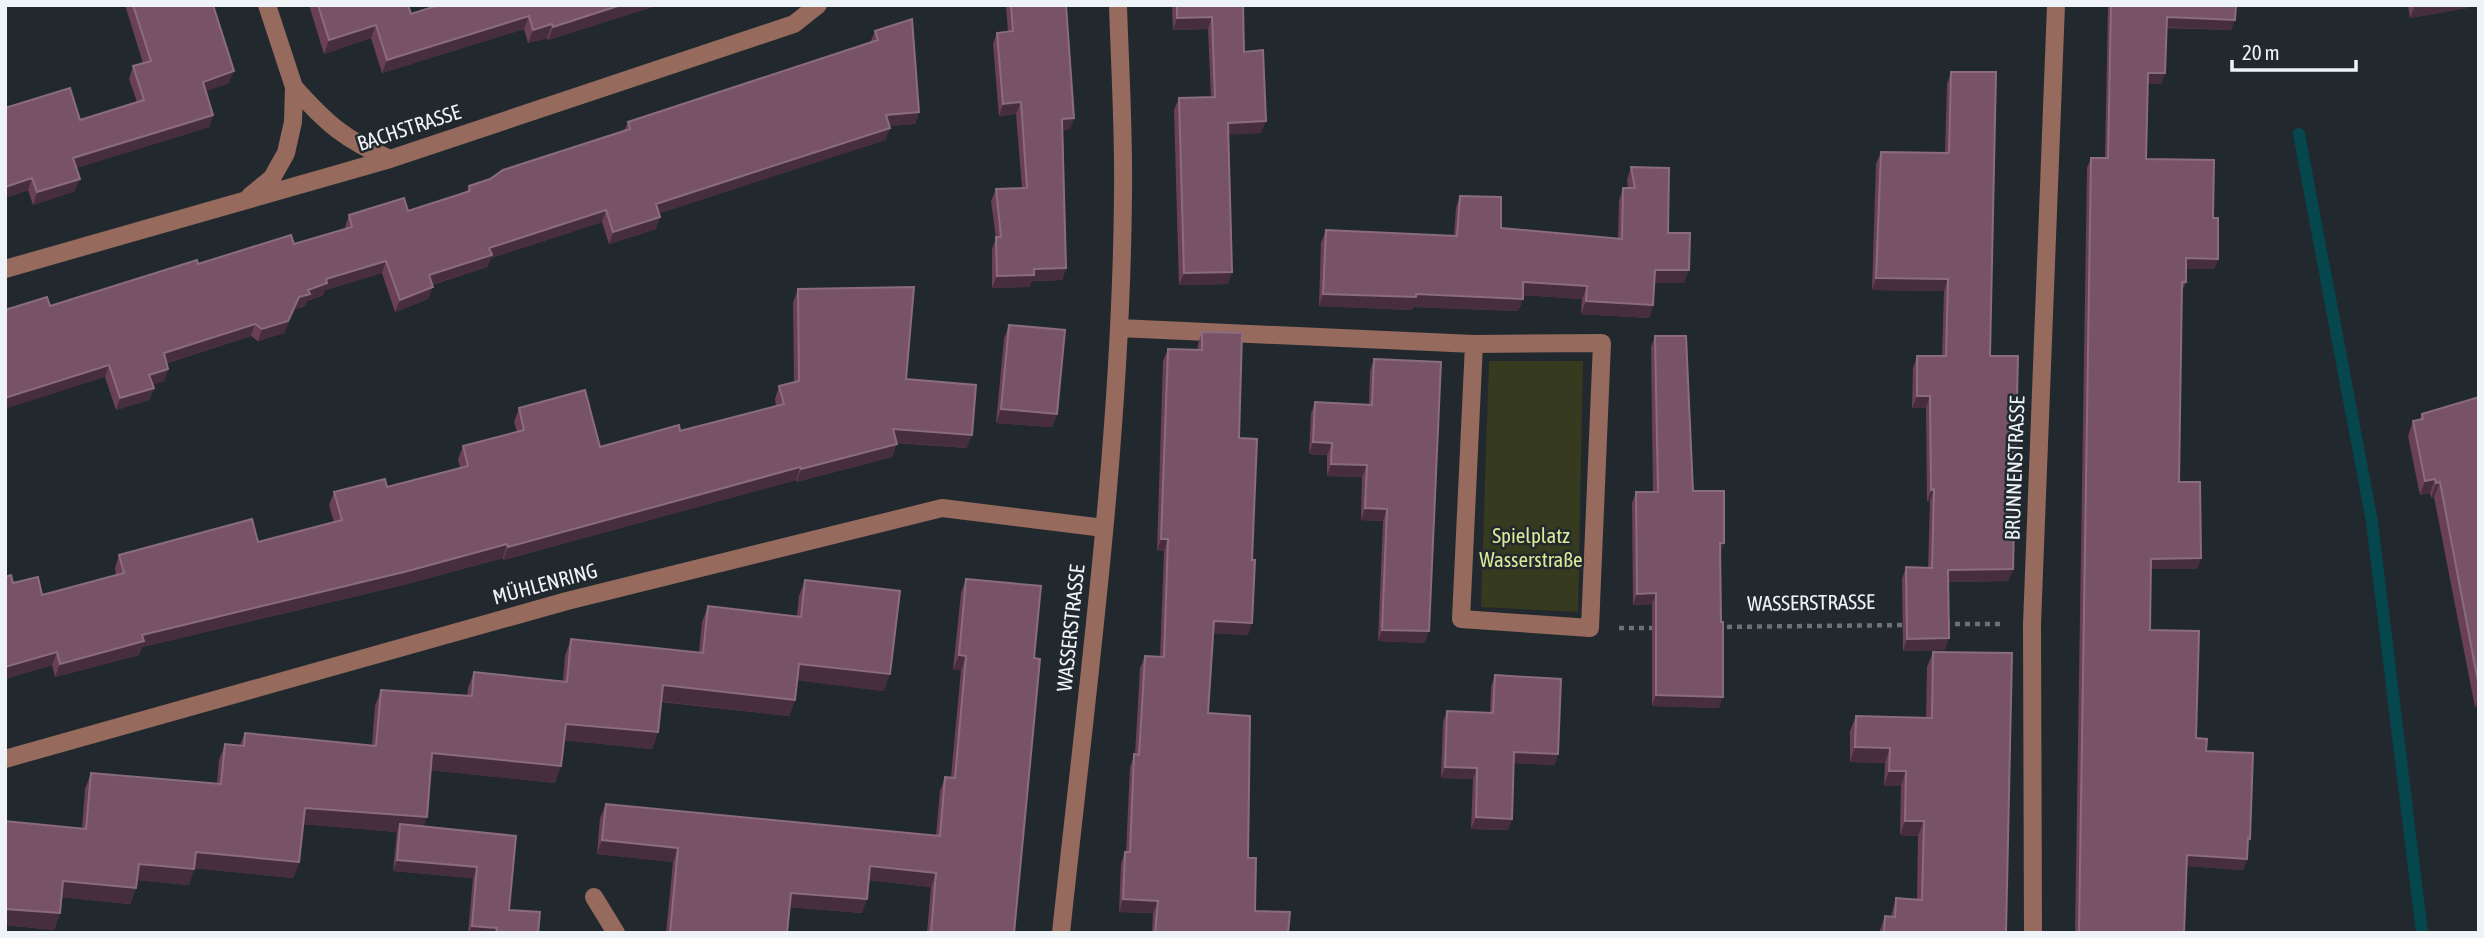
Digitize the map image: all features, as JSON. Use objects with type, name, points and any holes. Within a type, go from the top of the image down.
[{"type":"street","points":[[241,203],[272,178],[286,153],[293,122],[294,87],[267,5]]},
{"type":"street","name":"BACHSTRASSE","points":[[5,269],[390,159],[794,24],[818,5]]},
{"type":"street","name":"WASSERSTRASSE","points":[[1061,933],[1104,528],[1119,328],[1123,195],[1118,5]]},
{"type":"street","name":"BRUNNENSTRASSE","points":[[2033,933],[2032,624],[2056,5]]},
{"type":"street","points":[[294,87],[334,130],[361,147],[390,159]]},
{"type":"street","points":[[1119,328],[1474,344],[1602,343],[1590,628],[1461,618],[1474,344]]},
{"type":"street","name":"MÜHLENRING","points":[[5,758],[567,601],[942,508],[1104,528]]},
{"type":"street","points":[[594,897],[617,933]]},
{"type":"path","points":[[1935,625],[2032,624]]},
{"type":"path","name":"WASSERSTRASSE","points":[[1714,627],[1921,625]]},
{"type":"path","points":[[1590,628],[1659,628]]},
{"type":"green space","name":"Spielplatz Wasserstraße","points":[[1489,361],[1583,361],[1578,612],[1481,607]]},
{"type":"building","points":[[133,5],[213,5],[234,71],[203,82],[213,115],[73,158],[80,179],[37,192],[32,178],[5,187],[5,108],[70,88],[80,120],[144,100],[133,66],[151,61]]},
{"type":"building","points":[[318,5],[408,5],[411,14],[439,5],[621,5],[553,27],[552,24],[533,30],[529,16],[387,60],[376,25],[329,40]]},
{"type":"building","points":[[1011,5],[1066,5],[1074,118],[1062,119],[1066,268],[1034,269],[1034,275],[997,276],[996,237],[1001,237],[996,189],[1027,188],[1021,102],[1003,104],[997,33],[1013,31]]},
{"type":"building","points":[[1177,5],[1243,5],[1244,52],[1263,50],[1266,121],[1228,123],[1232,272],[1184,273],[1179,98],[1215,97],[1212,17],[1177,18]]},
{"type":"building","points":[[2111,5],[2236,5],[2235,20],[2167,17],[2165,73],[2148,73],[2146,159],[2214,160],[2213,218],[2218,218],[2218,259],[2186,258],[2186,282],[2182,282],[2179,482],[2200,482],[2201,558],[2151,559],[2150,630],[2199,631],[2196,738],[2207,739],[2206,751],[2253,753],[2247,859],[2187,855],[2184,933],[2079,933],[2091,158],[2108,158]]},
{"type":"building","points":[[912,19],[919,112],[886,115],[890,128],[656,204],[660,217],[613,232],[606,210],[489,248],[492,255],[429,275],[433,287],[400,300],[386,261],[326,279],[327,283],[308,290],[310,294],[299,297],[288,321],[262,329],[255,324],[164,353],[168,369],[149,375],[154,388],[120,398],[109,365],[5,398],[5,310],[47,297],[50,306],[197,260],[198,264],[291,235],[294,244],[352,227],[349,215],[404,198],[408,211],[470,191],[469,186],[490,179],[503,170],[630,129],[628,122],[878,40],[875,31]]},
{"type":"building","points":[[1951,72],[1996,72],[1990,356],[2018,356],[2013,569],[1948,570],[1949,638],[1907,639],[1906,567],[1932,568],[1934,489],[1931,490],[1930,396],[1917,396],[1917,356],[1946,356],[1948,279],[1876,278],[1881,152],[1949,153]]},
{"type":"building","points":[[1631,167],[1669,168],[1668,233],[1690,233],[1689,270],[1655,270],[1653,305],[1586,301],[1587,286],[1523,282],[1523,299],[1416,294],[1416,297],[1323,294],[1326,230],[1457,236],[1460,196],[1501,197],[1501,228],[1622,239],[1623,188],[1635,188]]},
{"type":"building","points":[[914,287],[906,379],[976,385],[972,435],[893,429],[897,444],[801,469],[800,467],[508,547],[507,544],[408,571],[142,635],[144,641],[60,664],[57,652],[5,667],[5,577],[11,575],[13,583],[38,577],[42,595],[124,573],[119,555],[252,519],[258,542],[342,520],[334,492],[385,479],[387,487],[468,466],[463,446],[524,430],[519,408],[585,390],[600,447],[679,425],[680,431],[784,404],[779,386],[799,381],[798,289]]},
{"type":"building","points":[[1009,325],[1065,330],[1057,414],[1001,409]]},
{"type":"building","points":[[1202,332],[1242,333],[1239,438],[1257,439],[1252,623],[1214,621],[1208,713],[1250,716],[1248,858],[1256,858],[1255,911],[1290,912],[1288,933],[1155,933],[1158,901],[1123,899],[1125,852],[1130,852],[1134,754],[1139,755],[1145,656],[1164,657],[1168,539],[1161,539],[1168,349],[1202,350]]},
{"type":"building","points":[[1655,336],[1686,336],[1693,491],[1724,491],[1724,543],[1720,543],[1723,697],[1656,695],[1656,593],[1637,594],[1636,492],[1658,492]]},
{"type":"building","points":[[1374,359],[1441,362],[1429,631],[1382,630],[1387,509],[1365,508],[1367,465],[1331,464],[1332,443],[1313,442],[1315,402],[1372,405]]},
{"type":"building","points":[[2479,397],[2479,687],[2440,482],[2436,483],[2435,479],[2425,481],[2413,421],[2423,419],[2422,414]]},
{"type":"building","points":[[966,579],[1041,586],[1034,658],[1040,659],[1014,933],[931,933],[936,873],[870,866],[867,899],[791,893],[787,933],[670,933],[678,848],[602,840],[606,804],[940,836],[945,777],[955,778],[966,656],[959,655]]},
{"type":"building","points":[[805,580],[900,591],[890,674],[799,664],[795,700],[663,685],[658,732],[566,724],[561,766],[432,753],[427,817],[305,808],[299,862],[196,852],[194,869],[139,864],[136,888],[63,881],[60,913],[5,909],[5,821],[86,829],[91,773],[221,784],[225,744],[244,746],[245,733],[376,746],[381,690],[472,696],[474,672],[567,682],[571,639],[703,653],[708,606],[801,617]]},
{"type":"building","points":[[1933,652],[2012,653],[2006,933],[1884,933],[1885,916],[1895,917],[1896,898],[1922,900],[1924,821],[1905,821],[1906,771],[1889,771],[1890,748],[1855,747],[1856,716],[1932,718]]},
{"type":"building","points":[[1495,675],[1561,679],[1558,754],[1514,752],[1512,819],[1476,817],[1477,768],[1445,767],[1447,711],[1493,713]]},
{"type":"building","points":[[400,824],[516,836],[509,910],[540,912],[538,933],[496,933],[497,928],[472,926],[477,867],[397,860]]},
{"type":"waterway","points":[[2299,134],[2372,522],[2422,933]]}]
